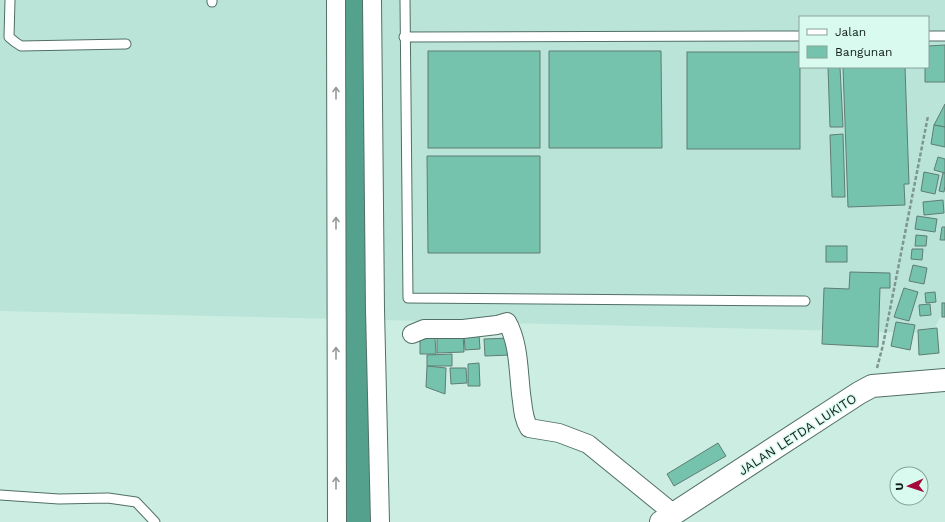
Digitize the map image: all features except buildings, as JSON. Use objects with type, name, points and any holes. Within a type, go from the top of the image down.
[{"type":"street","points":[[336,0],[336,522]]},
{"type":"street","points":[[372,0],[375,310],[380,522]]},
{"type":"street","points":[[412,334],[424,329],[462,329],[497,325],[507,322],[512,332],[517,355],[523,411],[526,424],[529,428],[559,433],[588,444],[667,518]]},
{"type":"street","name":"JALAN LETDA LUKITO","points":[[667,518],[852,397],[872,386],[945,380]]},
{"type":"lane","points":[[10,0],[9,37],[21,46],[126,44]]},
{"type":"lane","points":[[405,0],[404,37],[408,298],[805,301]]},
{"type":"lane","points":[[404,37],[799,36]]},
{"type":"lane","points":[[929,36],[945,36]]},
{"type":"lane","points":[[0,495],[59,499],[108,498],[136,502],[155,522]]},
{"type":"path","points":[[872,386],[884,337],[928,116]]},
{"type":"shaded area","points":[[0,0],[945,0],[945,308],[932,333],[0,311]]},
{"type":"waterway","points":[[353,0],[359,522]]}]
